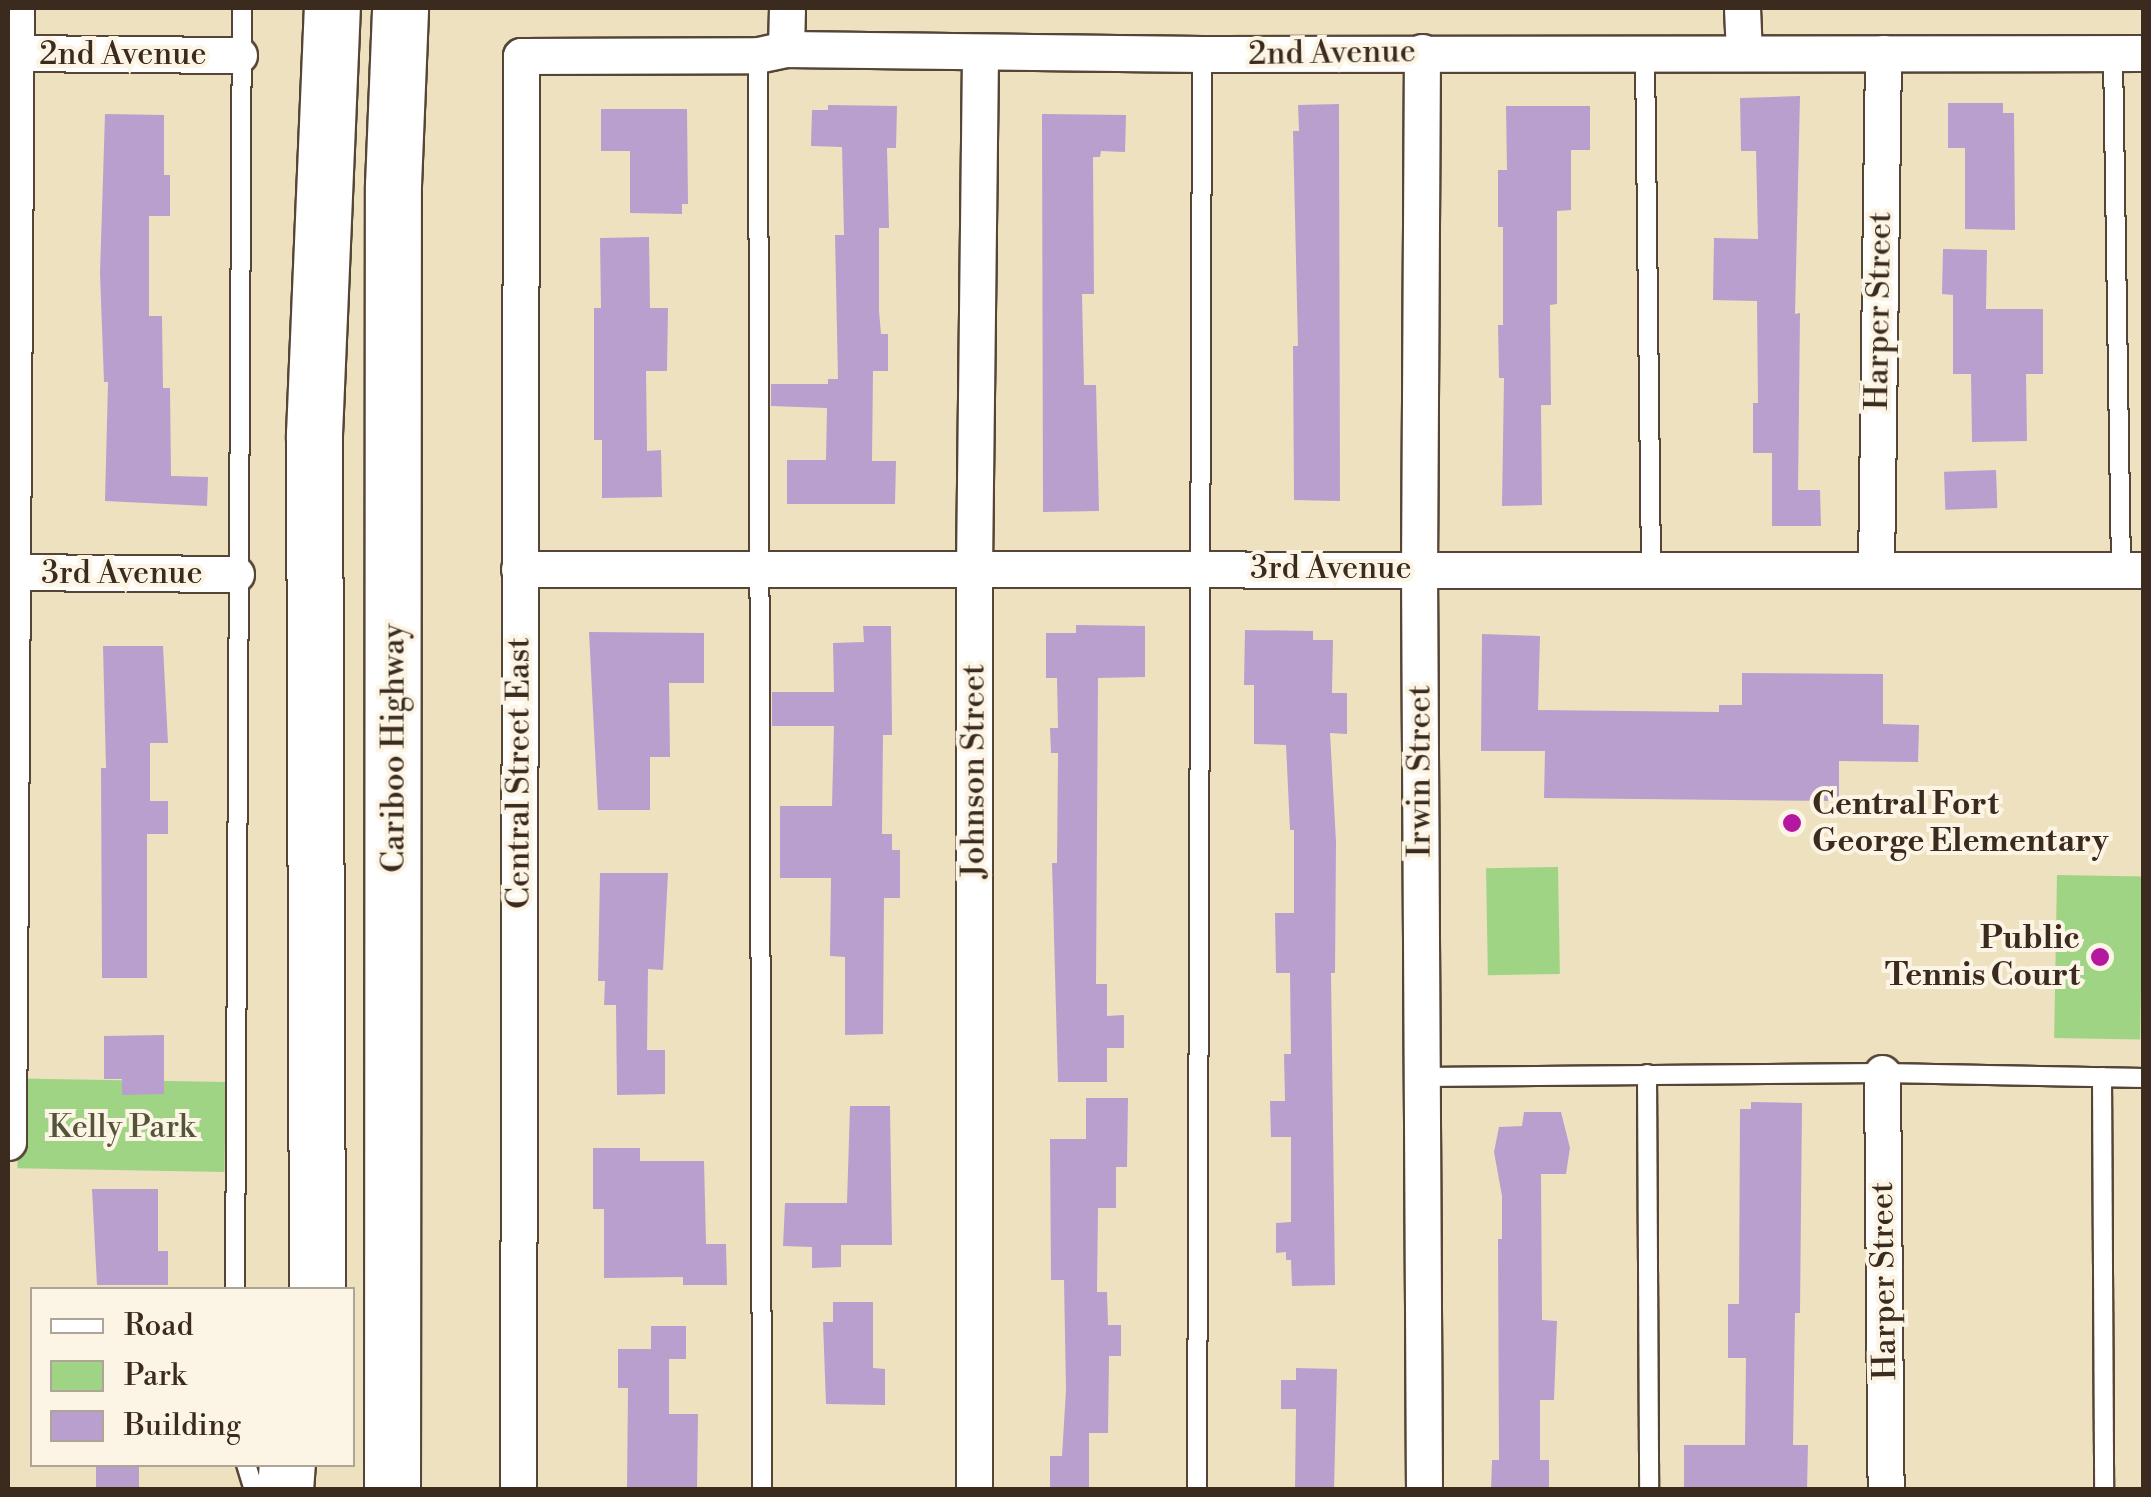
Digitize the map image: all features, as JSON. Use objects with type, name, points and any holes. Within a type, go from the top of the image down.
[{"type":"highway","points":[[317,1287],[314,434],[332,8]]},
{"type":"highway","name":"Cariboo Highway","points":[[392,1490],[392,185],[400,8]]},
{"type":"highway","points":[[289,1287],[294,1140],[316,940]]},
{"type":"highway","points":[[393,1418],[414,1490]]},
{"type":"street","points":[[8,1142],[12,53],[16,8]]},
{"type":"street","points":[[772,52],[787,8]]},
{"type":"street","points":[[1742,8],[1744,53]]},
{"type":"street","name":"2nd Avenue","points":[[521,56],[772,52],[2128,53]]},
{"type":"street","name":"Irwin Street","points":[[1422,52],[1419,568],[1424,1490]]},
{"type":"street","name":"2nd Avenue","points":[[12,53],[239,55]]},
{"type":"street","name":"Harper Street","points":[[1876,569],[1882,53]]},
{"type":"street","name":"Johnson Street","points":[[974,1490],[974,569],[980,54]]},
{"type":"street","name":"Central Street East","points":[[518,1490],[521,56]]},
{"type":"street","name":"3rd Avenue","points":[[520,569],[2132,570]]},
{"type":"street","name":"3rd Avenue","points":[[10,572],[236,574]]},
{"type":"street","name":"Harper Street","points":[[1882,1073],[1886,1490]]},
{"type":"lane","points":[[235,1287],[242,8]]},
{"type":"lane","points":[[762,1490],[756,568],[772,52]]},
{"type":"lane","points":[[2128,53],[2132,570]]},
{"type":"lane","points":[[1198,1490],[1202,54]]},
{"type":"lane","points":[[1646,54],[1651,569]]},
{"type":"lane","points":[[1422,1077],[1882,1073],[2144,1078]]},
{"type":"lane","points":[[1647,1074],[1650,1490]]},
{"type":"lane","points":[[2102,1077],[2104,1490]]},
{"type":"green space","points":[[1558,867],[1560,974],[1488,975],[1486,868]]},
{"type":"green space","name":"Public Tennis Court","points":[[2057,875],[2143,877],[2140,1039],[2054,1038]]},
{"type":"green space","name":"Kelly Park","points":[[19,1078],[226,1082],[224,1172],[17,1168]]},
{"type":"building","points":[[1800,96],[1795,314],[1800,313],[1798,490],[1820,490],[1821,526],[1772,526],[1772,453],[1753,453],[1753,403],[1758,403],[1757,301],[1713,300],[1714,238],[1758,239],[1756,151],[1741,151],[1740,98]]},
{"type":"building","points":[[1948,103],[2003,103],[2003,113],[2014,113],[2015,230],[1965,229],[1965,148],[1948,148]]},
{"type":"building","points":[[1339,104],[1340,501],[1294,500],[1293,346],[1298,346],[1293,131],[1299,131],[1298,105]]},
{"type":"building","points":[[828,105],[897,106],[896,148],[887,148],[889,228],[879,228],[879,311],[881,334],[888,334],[888,371],[873,371],[872,461],[896,461],[895,504],[787,504],[787,460],[826,460],[827,408],[771,406],[771,384],[828,384],[828,379],[838,379],[835,235],[844,235],[842,147],[811,146],[812,110],[828,110]]},
{"type":"building","points":[[1506,106],[1590,106],[1590,150],[1571,150],[1571,210],[1557,211],[1557,304],[1550,305],[1551,405],[1541,405],[1542,505],[1502,506],[1504,378],[1499,378],[1498,325],[1503,325],[1503,227],[1498,227],[1498,170],[1507,170]]},
{"type":"building","points":[[601,109],[687,109],[688,204],[682,204],[682,214],[630,213],[630,151],[601,151]]},
{"type":"building","points":[[105,114],[164,115],[164,175],[170,175],[170,216],[149,216],[149,316],[162,316],[163,388],[170,388],[171,476],[208,477],[207,506],[105,501],[108,382],[104,382],[100,273]]},
{"type":"building","points":[[1042,114],[1126,115],[1125,152],[1101,151],[1100,157],[1093,157],[1094,294],[1082,294],[1084,385],[1096,385],[1099,511],[1043,512]]},
{"type":"building","points":[[649,237],[650,308],[668,308],[667,371],[646,371],[647,451],[661,450],[662,497],[602,498],[602,440],[594,440],[594,308],[601,308],[600,238]]},
{"type":"building","points":[[1943,249],[1987,250],[1986,309],[2043,309],[2043,374],[2026,374],[2027,441],[1972,442],[1971,374],[1953,374],[1953,295],[1942,294]]},
{"type":"building","points":[[1996,470],[1997,508],[1945,510],[1944,472]]},
{"type":"building","points":[[1076,625],[1145,626],[1145,677],[1098,678],[1096,984],[1107,984],[1107,1016],[1124,1015],[1124,1048],[1107,1048],[1107,1082],[1058,1082],[1052,863],[1057,863],[1058,753],[1051,753],[1050,728],[1058,728],[1057,678],[1046,678],[1046,633],[1076,633]]},
{"type":"building","points":[[863,626],[891,626],[892,735],[883,735],[882,834],[892,834],[892,850],[900,850],[900,898],[884,898],[883,1034],[845,1035],[845,957],[830,956],[831,878],[780,878],[780,806],[832,806],[834,726],[772,726],[772,692],[834,692],[833,643],[864,642]]},
{"type":"building","points":[[1245,630],[1313,631],[1313,640],[1333,640],[1332,693],[1347,693],[1347,734],[1330,733],[1336,842],[1335,973],[1331,973],[1335,1285],[1292,1286],[1291,1260],[1286,1260],[1286,1252],[1276,1253],[1276,1223],[1291,1222],[1291,1137],[1271,1137],[1270,1101],[1285,1101],[1284,1054],[1291,1054],[1290,973],[1276,973],[1275,913],[1294,913],[1294,830],[1290,830],[1286,745],[1254,744],[1254,685],[1244,685]]},
{"type":"building","points":[[589,632],[704,633],[704,683],[669,683],[670,757],[650,757],[650,810],[598,810]]},
{"type":"building","name":"Central Fort George Elementary","points":[[1482,634],[1540,636],[1538,710],[1719,712],[1719,705],[1742,705],[1742,673],[1883,674],[1883,724],[1919,725],[1918,762],[1839,761],[1839,801],[1544,798],[1545,751],[1481,751]]},
{"type":"building","points":[[103,646],[163,646],[168,743],[150,743],[150,801],[168,801],[168,834],[147,834],[147,978],[102,978],[101,768],[106,768]]},
{"type":"building","points":[[600,873],[668,873],[663,970],[648,969],[647,1050],[665,1050],[665,1094],[617,1095],[616,1005],[604,1005],[605,981],[598,981]]},
{"type":"building","points":[[164,1035],[164,1094],[122,1095],[122,1079],[104,1079],[104,1036]]},
{"type":"building","points":[[1086,1098],[1128,1098],[1127,1167],[1116,1167],[1116,1208],[1098,1208],[1097,1292],[1107,1292],[1108,1325],[1121,1325],[1121,1356],[1109,1356],[1108,1433],[1089,1433],[1089,1490],[1050,1490],[1050,1456],[1062,1456],[1066,1390],[1064,1280],[1051,1280],[1050,1139],[1086,1139]]},
{"type":"building","points":[[1751,1102],[1802,1103],[1800,1313],[1795,1313],[1793,1445],[1808,1445],[1807,1490],[1684,1490],[1684,1445],[1745,1445],[1746,1358],[1728,1358],[1728,1304],[1739,1304],[1740,1109],[1751,1109]]},
{"type":"building","points":[[850,1106],[890,1106],[892,1245],[841,1245],[841,1267],[812,1268],[812,1247],[783,1246],[785,1203],[847,1203]]},
{"type":"building","points":[[1524,1112],[1561,1112],[1570,1148],[1566,1174],[1541,1174],[1542,1320],[1557,1321],[1554,1400],[1540,1400],[1540,1460],[1549,1460],[1549,1490],[1491,1490],[1492,1460],[1499,1460],[1498,1239],[1502,1239],[1502,1196],[1494,1152],[1499,1127],[1522,1126]]},
{"type":"building","points":[[593,1148],[640,1148],[640,1161],[704,1161],[706,1244],[726,1244],[727,1285],[683,1285],[683,1277],[604,1278],[604,1209],[593,1209]]},
{"type":"building","points":[[92,1189],[158,1189],[158,1251],[168,1251],[168,1285],[97,1285]]},
{"type":"building","points":[[833,1302],[873,1302],[873,1368],[885,1369],[885,1405],[826,1404],[823,1322],[833,1322]]},
{"type":"building","points":[[651,1326],[686,1326],[686,1359],[669,1359],[669,1414],[698,1414],[697,1490],[627,1490],[628,1388],[618,1388],[618,1349],[651,1349]]},
{"type":"building","points":[[1296,1368],[1337,1369],[1334,1490],[1295,1490],[1296,1409],[1281,1409],[1281,1380],[1296,1380]]},
{"type":"building","points":[[96,1467],[139,1467],[139,1490],[96,1490]]},
{"type":"place","name":"Central Fort George Elementary","points":[[1792,823]]},
{"type":"place","name":"Public Tennis Court","points":[[2100,957]]}]
